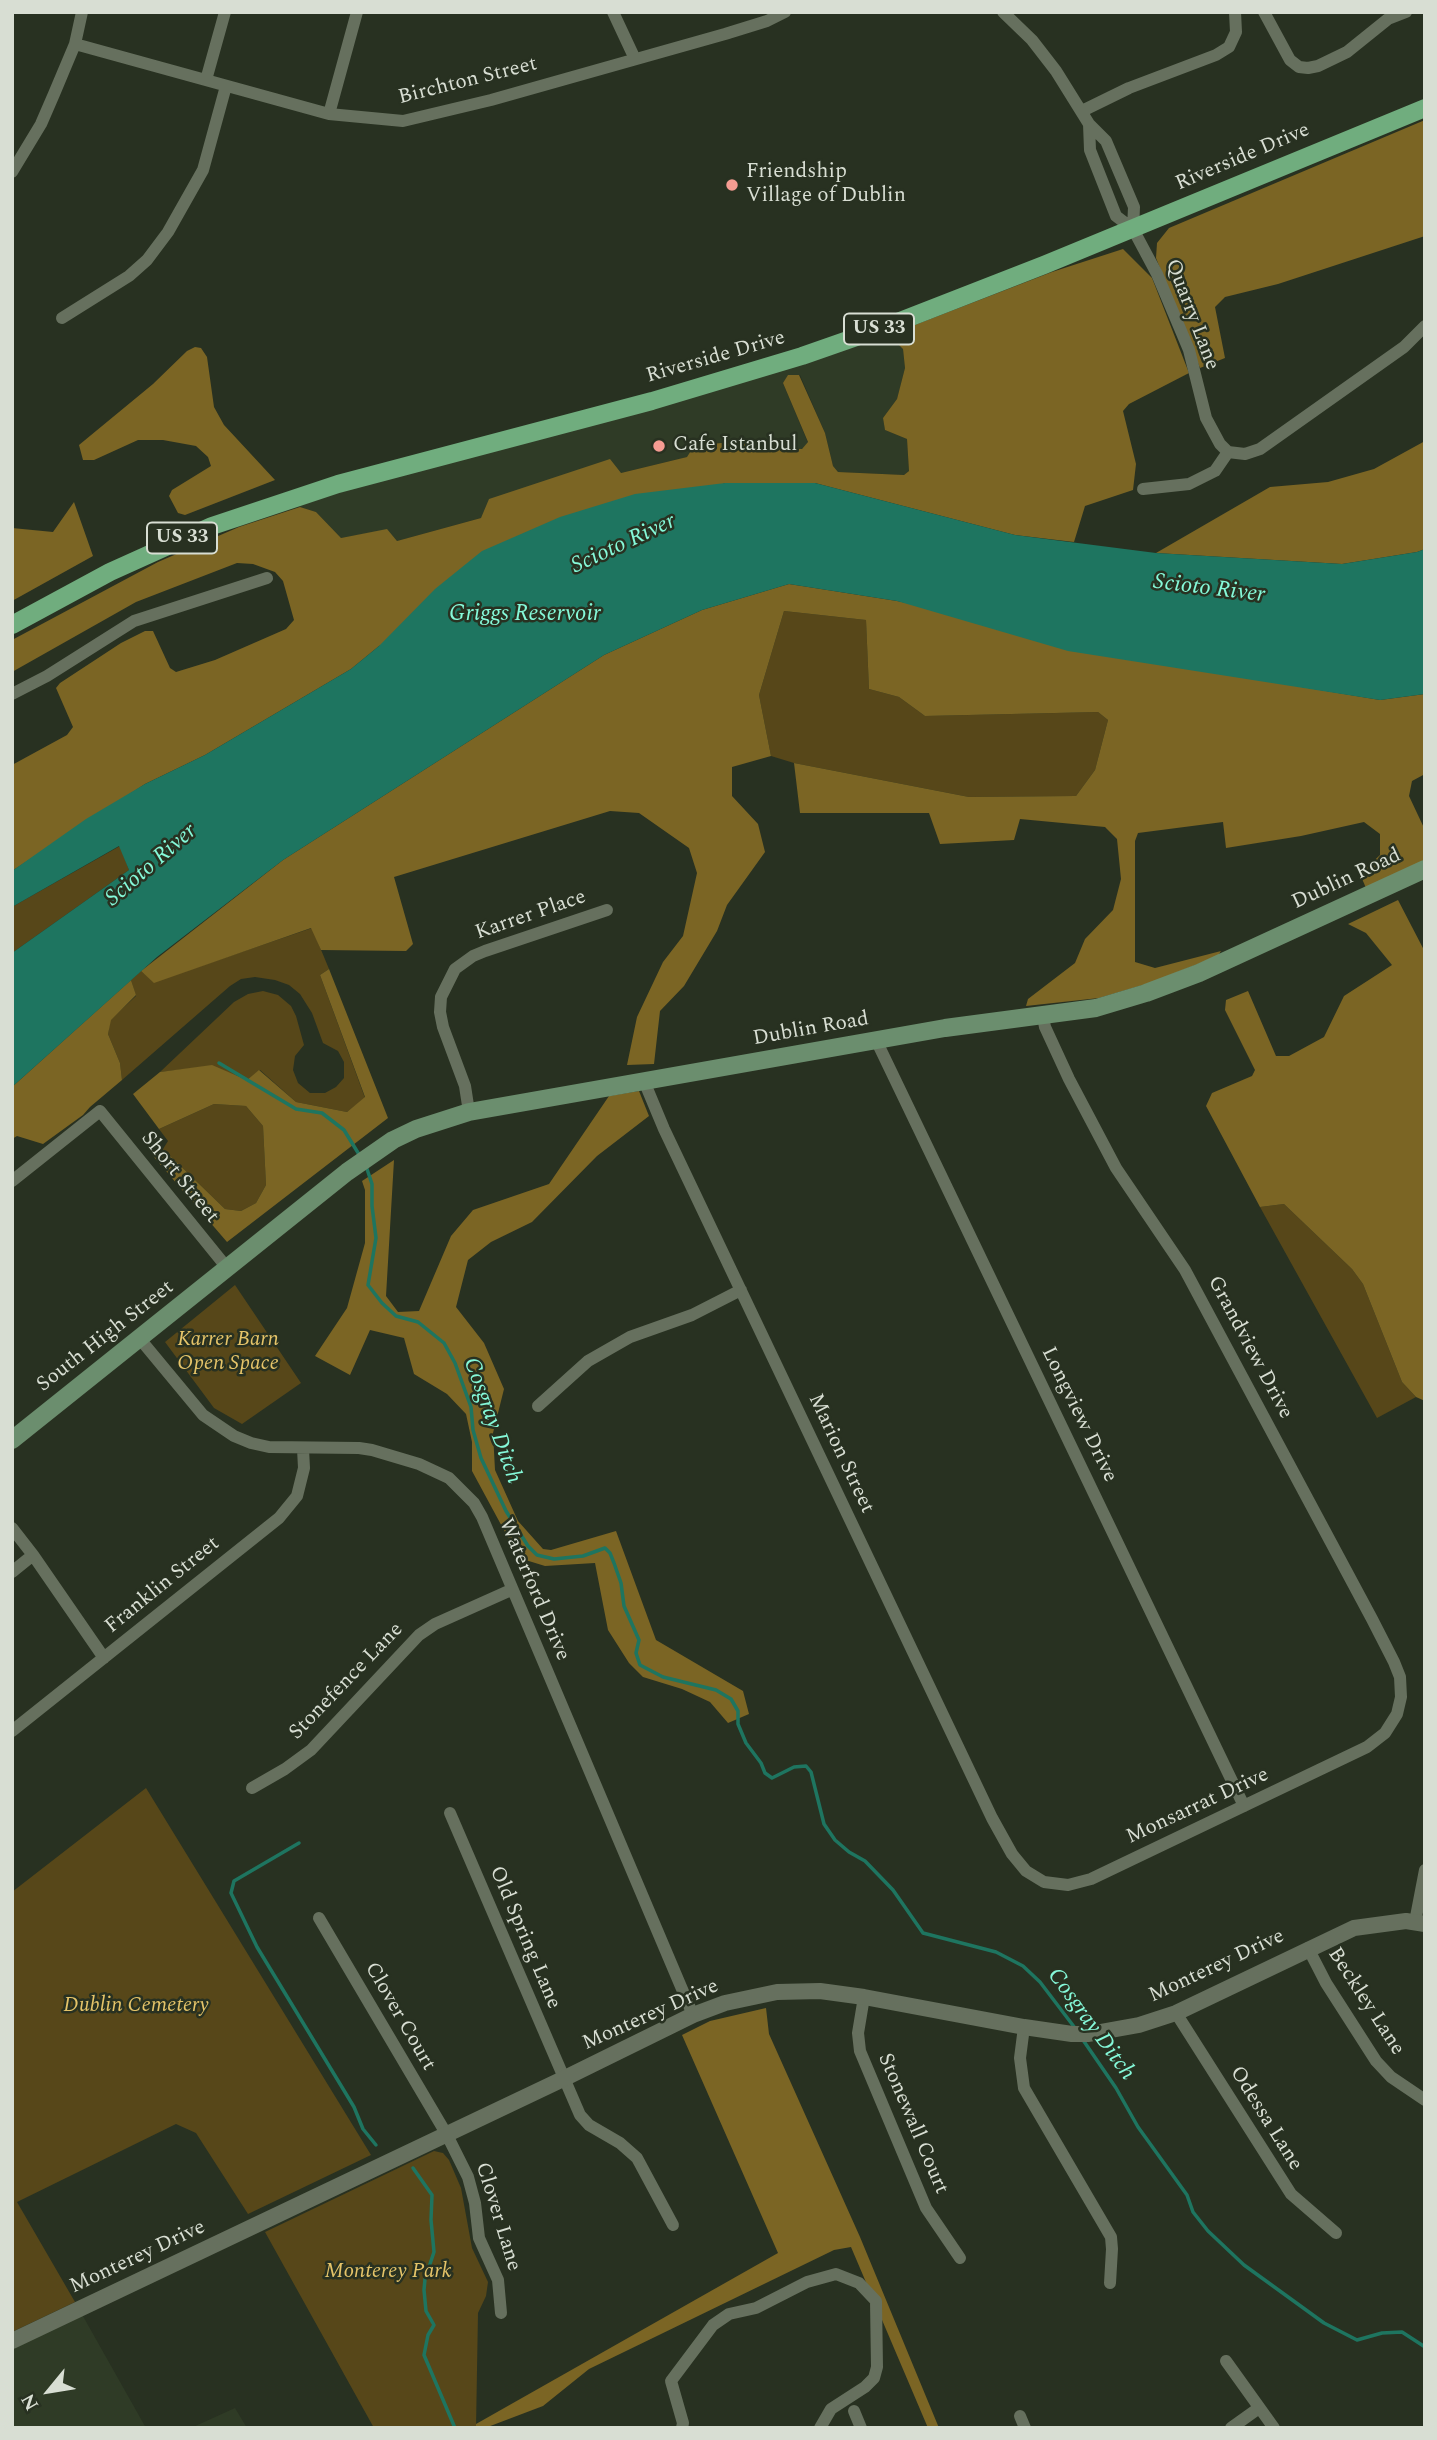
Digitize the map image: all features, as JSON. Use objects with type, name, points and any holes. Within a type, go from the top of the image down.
[{"type":"main road","name":"Riverside Drive","points":[[13,624],[147,555],[245,514],[338,484],[652,401],[802,356],[885,327],[1133,229],[1425,107]]},
{"type":"main road","name":"Dublin Road","points":[[228,1269],[378,1149],[416,1129],[469,1112],[945,1028],[1096,1008],[1199,973],[1425,869]]},
{"type":"main road","name":"South High Street","points":[[12,1440],[228,1269]]},
{"type":"street","points":[[12,172],[41,124],[75,44],[82,12]]},
{"type":"street","points":[[206,80],[225,12]]},
{"type":"street","points":[[329,114],[357,12]]},
{"type":"street","points":[[614,12],[635,59]]},
{"type":"street","points":[[1003,12],[1032,40],[1056,71],[1089,124],[1106,141],[1134,207],[1133,229]]},
{"type":"street","points":[[1082,111],[1129,88],[1216,55],[1229,47],[1236,32],[1236,12]]},
{"type":"street","points":[[1264,12],[1290,60],[1299,67],[1318,66],[1347,52],[1388,19],[1406,12]]},
{"type":"street","name":"Birchton Street","points":[[75,44],[329,114],[403,121],[491,100],[754,26],[781,13]]},
{"type":"street","points":[[62,318],[130,276],[147,260],[168,232],[203,170],[226,86]]},
{"type":"street","points":[[1089,124],[1090,150],[1116,215],[1133,229]]},
{"type":"street","name":"Quarry Lane","points":[[1133,229],[1157,274],[1189,350],[1206,418],[1220,444],[1228,452]]},
{"type":"street","points":[[1143,489],[1189,484],[1208,476],[1220,465],[1228,452],[1245,454],[1261,449],[1404,347],[1425,326]]},
{"type":"street","points":[[12,694],[47,676],[134,621],[267,578]]},
{"type":"street","name":"Karrer Place","points":[[469,1112],[464,1086],[440,1012],[441,998],[455,969],[485,951],[607,910]]},
{"type":"street","name":"Grandview Drive","points":[[1043,1017],[1069,1079],[1115,1168],[1185,1270],[1389,1651],[1400,1677],[1400,1705]]},
{"type":"street","name":"Longview Drive","points":[[877,1042],[1244,1805]]},
{"type":"street","name":"Marion Street","points":[[643,1082],[1005,1841]]},
{"type":"street","name":"Short Street","points":[[12,1181],[100,1111],[228,1269]]},
{"type":"street","points":[[538,1406],[588,1361],[630,1337],[692,1315],[741,1290]]},
{"type":"street","name":"Waterford Drive","points":[[140,1339],[194,1405],[216,1426],[251,1443],[269,1447],[347,1447],[372,1450],[419,1464],[449,1478],[474,1503],[693,2015]]},
{"type":"street","name":"Franklin Street","points":[[12,1731],[279,1518],[297,1496],[303,1468],[303,1449]]},
{"type":"street","points":[[12,1528],[104,1658]]},
{"type":"street","points":[[12,1572],[33,1555]]},
{"type":"street","name":"Stonefence Lane","points":[[252,1788],[311,1750],[419,1635],[435,1624],[511,1590]]},
{"type":"street","name":"Monsarrat Drive","points":[[1005,1841],[1026,1871],[1044,1882],[1068,1885],[1091,1879],[1367,1747],[1385,1733],[1400,1705]]},
{"type":"street","name":"Old Spring Lane","points":[[450,1813],[563,2079],[584,2121],[620,2143],[637,2158],[673,2225]]},
{"type":"street","points":[[1420,1923],[1425,1870]]},
{"type":"street","name":"Clover Court","points":[[319,1918],[447,2135]]},
{"type":"street","name":"Monterey Drive","points":[[12,2341],[693,2015],[752,1996],[777,1992],[820,1991],[1024,2027],[1089,2034],[1139,2025],[1176,2013],[1354,1928],[1388,1922],[1420,1923]]},
{"type":"street","name":"Beckley Lane","points":[[1308,1948],[1340,2007],[1376,2061],[1391,2077],[1425,2100]]},
{"type":"street","name":"Stonewall Court","points":[[864,1997],[858,2025],[860,2051],[926,2208],[960,2258]]},
{"type":"street","name":"Odessa Lane","points":[[1176,2013],[1291,2194],[1336,2233]]},
{"type":"street","points":[[1024,2027],[1020,2058],[1024,2088],[1111,2237],[1110,2283]]},
{"type":"street","name":"Clover Lane","points":[[447,2135],[472,2191],[479,2238],[498,2280],[501,2313]]},
{"type":"street","points":[[682,2428],[683,2423],[671,2381],[713,2325],[729,2314],[756,2308],[807,2281],[836,2274],[859,2283],[876,2301],[877,2367],[874,2378],[831,2409],[820,2428]]},
{"type":"street","points":[[1226,2361],[1274,2428]]},
{"type":"street","points":[[1231,2428],[1259,2408]]},
{"type":"street","points":[[854,2411],[861,2428]]},
{"type":"shaded area","points":[[1425,120],[1425,236],[1278,284],[1225,297],[1215,307],[1225,358],[1200,368],[1156,258],[1157,243],[1169,228]]},
{"type":"shaded area","points":[[1123,249],[1152,278],[1189,373],[1129,404],[1123,411],[1136,464],[1133,490],[1085,506],[1074,542],[1015,535],[815,483],[725,483],[379,646],[351,669],[205,755],[145,784],[12,871],[12,765],[67,735],[73,727],[56,688],[60,683],[121,643],[145,631],[153,631],[170,668],[176,672],[215,660],[286,629],[294,620],[283,581],[275,572],[253,564],[237,563],[136,602],[12,672],[12,640],[158,562],[239,527],[300,507],[316,512],[341,538],[387,529],[397,541],[481,518],[489,499],[610,459],[621,473],[687,457],[694,446],[739,441],[771,448],[802,449],[808,442],[783,383],[788,375],[799,375],[825,433],[833,466],[838,472],[904,475],[909,471],[907,439],[885,430],[883,418],[897,399],[905,368],[903,349],[889,335],[1052,272]]},
{"type":"shaded area","points":[[889,335],[903,349],[905,368],[897,399],[883,418],[885,430],[907,439],[909,471],[904,475],[838,472],[833,466],[825,433],[800,375],[783,383],[808,443],[802,449],[771,448],[739,441],[621,473],[481,518],[397,541],[387,530],[341,538],[316,512],[300,507],[293,493],[832,348]]},
{"type":"shaded area","points":[[195,347],[201,348],[207,357],[214,407],[224,425],[275,480],[185,515],[178,513],[169,496],[172,490],[211,466],[208,457],[196,446],[163,440],[138,440],[94,460],[83,460],[79,445],[153,384],[187,351]]},
{"type":"shaded area","points":[[1425,441],[1425,549],[1342,564],[1156,553],[1270,487],[1328,482],[1374,469]]},
{"type":"shaded area","points":[[74,502],[93,556],[12,601],[12,528],[53,532]]},
{"type":"shaded area","points":[[789,584],[897,601],[1302,687],[1380,700],[1425,694],[1425,774],[1412,781],[1409,796],[1425,830],[1425,862],[1366,888],[1360,874],[1380,855],[1380,834],[1364,822],[1226,848],[1223,822],[1138,833],[1135,841],[1135,962],[1155,968],[1221,951],[1218,956],[1153,982],[1099,998],[1026,1006],[1028,999],[1075,963],[1085,939],[1113,910],[1121,879],[1117,839],[1105,827],[1020,819],[1014,840],[940,844],[929,813],[800,813],[794,763],[969,797],[1076,796],[1095,770],[1108,720],[1098,712],[925,716],[899,697],[869,689],[866,620],[784,611],[759,695],[771,756],[732,767],[732,796],[758,824],[765,852],[727,905],[717,931],[684,986],[660,1011],[654,1064],[627,1065],[637,1017],[663,962],[683,936],[697,873],[689,848],[639,813],[610,811],[394,877],[413,944],[406,951],[321,950],[311,928],[154,983],[141,971],[283,860],[604,655],[702,610]]},
{"type":"shaded area","points":[[1398,900],[1425,952],[1425,1401],[1416,1397],[1402,1382],[1363,1284],[1352,1269],[1284,1204],[1260,1207],[1206,1106],[1212,1093],[1252,1076],[1255,1070],[1225,1010],[1226,1000],[1248,991],[1276,1056],[1289,1056],[1324,1037],[1344,996],[1392,965],[1366,933],[1348,924]]},
{"type":"shaded area","points":[[329,969],[388,1118],[227,1242],[153,1156],[163,1149],[225,1209],[241,1211],[256,1203],[266,1185],[263,1126],[246,1106],[214,1104],[159,1129],[133,1094],[160,1072],[212,1065],[247,1080],[259,1070],[296,1102],[347,1112],[365,1097],[320,975]]},
{"type":"shaded area","points":[[131,980],[136,995],[111,1020],[108,1034],[120,1063],[122,1080],[83,1115],[43,1144],[17,1136],[12,1139],[12,1087]]},
{"type":"shaded area","points":[[639,1091],[649,1116],[597,1156],[532,1222],[491,1242],[468,1260],[456,1307],[484,1343],[504,1389],[493,1433],[495,1470],[518,1521],[543,1549],[551,1550],[616,1531],[656,1640],[743,1691],[749,1714],[728,1723],[710,1702],[682,1689],[643,1677],[629,1663],[608,1630],[595,1563],[545,1566],[519,1558],[472,1471],[472,1442],[466,1414],[447,1394],[414,1374],[404,1338],[370,1330],[350,1375],[315,1356],[347,1308],[365,1243],[365,1190],[362,1181],[394,1160],[386,1296],[398,1312],[419,1311],[451,1236],[473,1210],[549,1184],[609,1096]]},
{"type":"shaded area","points":[[766,2008],[769,2034],[860,2237],[939,2428],[928,2428],[851,2247],[834,2250],[589,2369],[543,2406],[485,2428],[476,2428],[476,2424],[778,2253],[682,2035],[710,2021]]},
{"type":"shaded area","points":[[75,2302],[146,2428],[12,2428],[12,2332]]},
{"type":"shaded area","points":[[235,2408],[247,2428],[191,2428]]},
{"type":"green space","points":[[784,611],[866,620],[869,689],[899,697],[925,716],[1098,712],[1108,720],[1095,770],[1076,796],[969,797],[794,763],[771,756],[759,695]]},
{"type":"green space","points":[[120,846],[129,870],[12,953],[12,907]]},
{"type":"green space","points":[[312,928],[329,969],[320,975],[365,1098],[347,1112],[296,1102],[260,1070],[247,1080],[212,1066],[160,1072],[234,1002],[248,994],[263,991],[278,995],[291,1006],[296,1016],[304,1045],[295,1056],[293,1070],[298,1083],[310,1093],[325,1093],[336,1087],[344,1078],[344,1062],[338,1051],[323,1043],[312,1013],[300,994],[289,985],[255,977],[241,979],[230,986],[122,1080],[120,1063],[108,1034],[110,1020],[136,996],[131,980],[141,971],[154,982]]},
{"type":"green space","points":[[214,1104],[246,1106],[263,1126],[266,1185],[256,1203],[241,1211],[225,1209],[163,1149],[168,1141],[159,1129]]},
{"type":"green space","points":[[1284,1204],[1352,1269],[1363,1284],[1402,1382],[1416,1397],[1377,1418],[1260,1207]]},
{"type":"green space","name":"Karrer Barn Open Space","points":[[235,1285],[301,1383],[242,1424],[214,1408],[165,1342]]},
{"type":"green space","name":"Dublin Cemetery","points":[[146,1788],[371,2155],[248,2214],[196,2133],[176,2124],[17,2202],[75,2302],[12,2332],[12,1892]]},
{"type":"green space","name":"Monterey Park","points":[[434,2151],[443,2153],[449,2160],[461,2188],[472,2248],[488,2282],[486,2296],[478,2313],[476,2428],[374,2428],[265,2232]]},
{"type":"water","name":"Griggs Reservoir","points":[[725,483],[815,483],[1015,535],[1156,553],[1342,564],[1425,549],[1425,694],[1380,700],[1068,651],[897,601],[789,584],[702,610],[604,655],[283,860],[157,957],[12,1087],[12,953],[129,870],[119,846],[12,907],[12,871],[86,819],[145,784],[205,755],[351,669],[379,646],[435,589],[482,551],[560,517],[635,494]]},
{"type":"waterway","name":"Cosgray Ditch","points":[[219,1063],[296,1109],[322,1113],[344,1130],[360,1156]]},
{"type":"waterway","name":"Cosgray Ditch","points":[[366,1166],[372,1184],[376,1238],[368,1285],[396,1316],[418,1322],[444,1343],[455,1363],[471,1407],[473,1430],[481,1458],[506,1511],[528,1546],[537,1555],[554,1559],[583,1556],[605,1548],[614,1563],[621,1583],[624,1606],[639,1640],[636,1653],[640,1665],[663,1677],[716,1690],[731,1699],[738,1711],[738,1724],[746,1743],[765,1773],[772,1778],[794,1767],[806,1766],[811,1772],[824,1824],[835,1840],[865,1861],[893,1890],[923,1933],[996,1952],[1023,1966],[1040,1982],[1075,2028]]},
{"type":"waterway","points":[[299,1843],[234,1881],[231,1893],[257,1947],[354,2107],[363,2129],[376,2145]]},
{"type":"waterway","name":"Cosgray Ditch","points":[[1083,2040],[1116,2088],[1138,2127],[1187,2195],[1193,2212],[1208,2231],[1244,2265],[1324,2323],[1357,2340],[1382,2333],[1402,2332],[1425,2347]]},
{"type":"waterway","points":[[413,2168],[432,2195],[434,2252],[424,2290],[426,2311],[434,2325],[428,2335],[424,2355],[455,2428]]},
{"type":"place","name":"Friendship Village of Dublin","points":[[732,185]]},
{"type":"place","name":"Cafe Istanbul","points":[[659,446]]},
{"type":"water label","name":"Scioto River","points":[[624,545]]},
{"type":"water label","name":"Scioto River","points":[[1209,590]]},
{"type":"water label","name":"Scioto River","points":[[152,866]]}]
